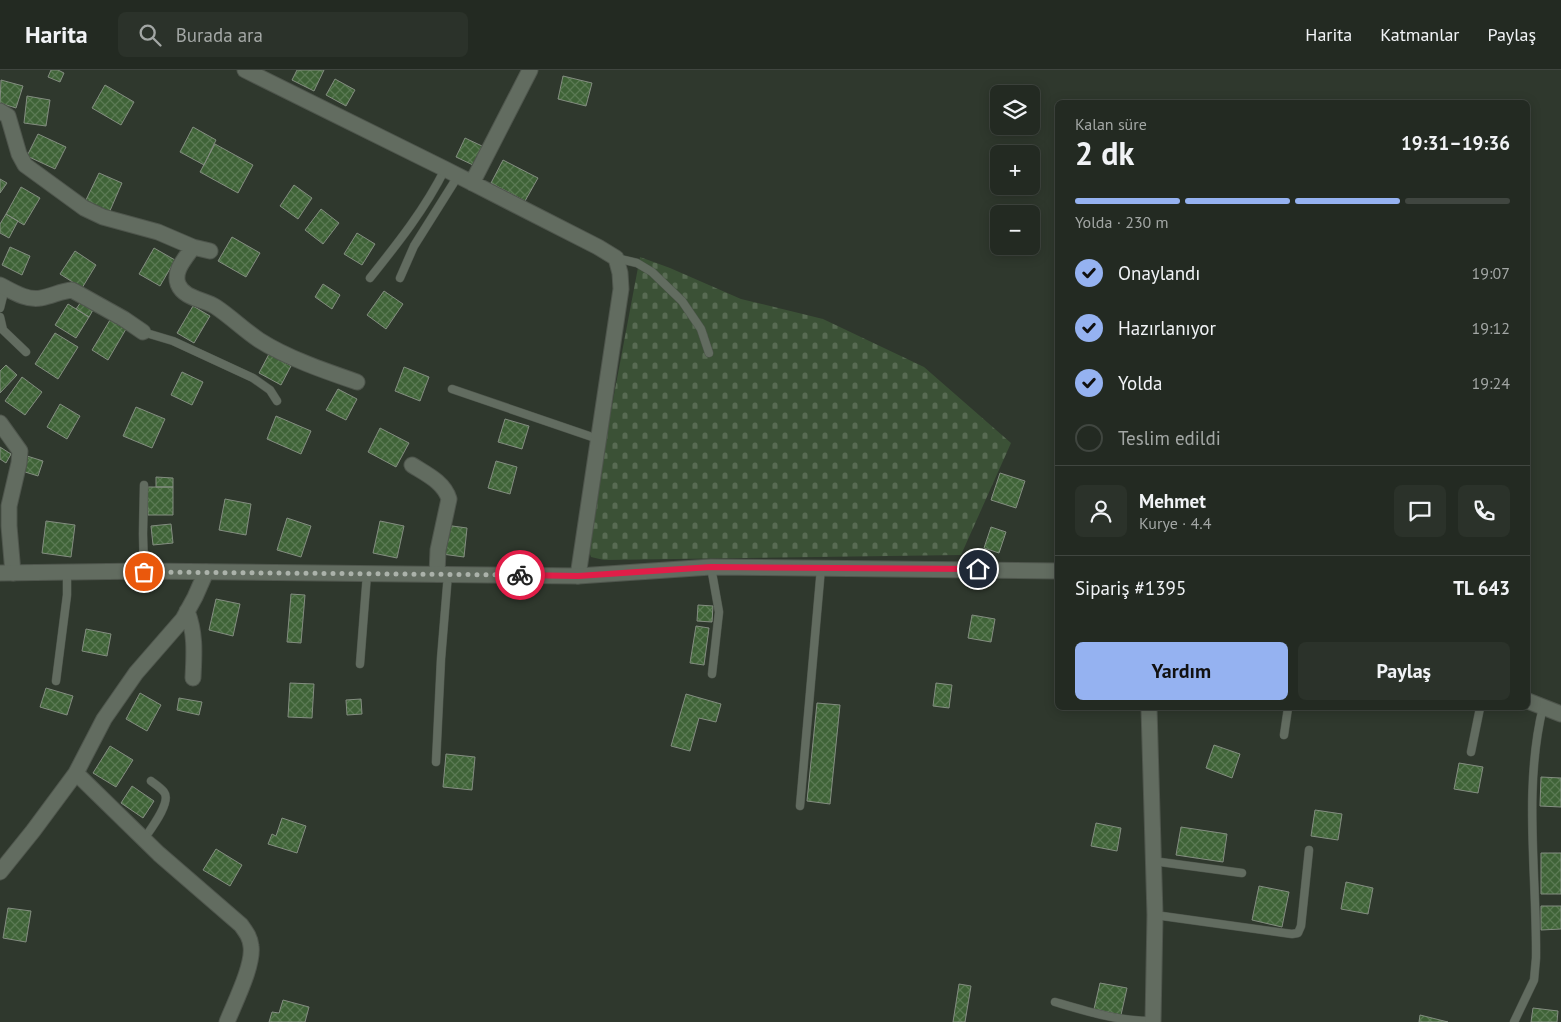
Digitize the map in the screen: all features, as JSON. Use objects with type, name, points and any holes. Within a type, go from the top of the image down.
[{"type":"street","points":[[245,70],[452,172],[616,258],[620,273],[620,289],[578,576]]},
{"type":"street","points":[[472,183],[530,70]]},
{"type":"street","points":[[0,111],[8,116],[19,154],[25,165],[84,208],[103,217],[158,232],[210,251]]},
{"type":"street","points":[[193,246],[178,269],[176,276],[179,286],[185,294],[214,306],[259,340],[313,367],[357,382]]},
{"type":"street","points":[[3,286],[31,298],[40,298],[72,290],[124,318],[143,332]]},
{"type":"street","points":[[0,423],[20,451],[9,506],[7,573],[206,572],[578,576],[711,567],[1055,571]]},
{"type":"street","points":[[412,465],[439,483],[446,491],[448,499],[438,550],[442,574]]},
{"type":"street","points":[[0,872],[33,832],[76,773],[104,719],[136,674],[187,612],[196,597],[206,572]]},
{"type":"street","points":[[187,612],[195,640],[193,678]]},
{"type":"street","points":[[1530,702],[1561,714]]},
{"type":"street","points":[[1149,710],[1154,914],[1153,1021]]},
{"type":"street","points":[[76,773],[144,839],[241,925],[249,935],[252,948],[249,965],[227,1022]]},
{"type":"lane","points":[[400,278],[414,246],[452,172]]},
{"type":"lane","points":[[370,278],[412,225],[435,188],[452,172]]},
{"type":"lane","points":[[616,258],[637,263],[652,272],[682,301],[701,329],[709,353]]},
{"type":"lane","points":[[0,308],[3,286]]},
{"type":"lane","points":[[0,317],[3,330],[26,352]]},
{"type":"lane","points":[[143,332],[173,341],[253,378],[270,390],[277,401]]},
{"type":"lane","points":[[452,389],[598,439]]},
{"type":"lane","points":[[144,485],[144,572]]},
{"type":"lane","points":[[711,567],[719,612],[712,674]]},
{"type":"lane","points":[[800,806],[821,568]]},
{"type":"lane","points":[[56,681],[67,595],[67,572]]},
{"type":"lane","points":[[360,664],[367,574]]},
{"type":"lane","points":[[436,762],[441,659],[442,574]]},
{"type":"lane","points":[[1514,1022],[1534,980],[1536,958],[1533,767],[1537,733],[1543,707]]},
{"type":"lane","points":[[1284,735],[1288,710]]},
{"type":"lane","points":[[1472,752],[1480,710]]},
{"type":"lane","points":[[144,839],[162,810],[166,799],[164,792],[151,781]]},
{"type":"lane","points":[[1154,914],[1292,934],[1298,933],[1301,926],[1309,850]]},
{"type":"lane","points":[[1153,861],[1242,873]]},
{"type":"lane","points":[[1055,1002],[1110,1018],[1153,1021]]},
{"type":"green space","points":[[640,257],[741,299],[823,319],[924,367],[1011,443],[961,555],[604,560],[591,557],[586,543]]},
{"type":"building","points":[[51,70],[58,70],[64,73],[60,82],[48,77]]},
{"type":"building","points":[[297,70],[324,70],[314,91],[292,80]]},
{"type":"building","points":[[563,76],[592,83],[586,106],[558,99]]},
{"type":"building","points":[[335,79],[355,90],[346,106],[326,95]]},
{"type":"building","points":[[1,80],[23,86],[16,108],[0,103]]},
{"type":"building","points":[[105,85],[134,102],[121,125],[92,108]]},
{"type":"building","points":[[27,96],[50,100],[46,126],[24,123]]},
{"type":"building","points":[[193,127],[216,140],[204,165],[180,152]]},
{"type":"building","points":[[38,134],[66,147],[55,169],[27,156]]},
{"type":"building","points":[[465,138],[482,146],[473,165],[456,157]]},
{"type":"building","points":[[215,144],[253,165],[238,193],[200,172]]},
{"type":"building","points":[[503,160],[538,178],[525,201],[491,183]]},
{"type":"building","points":[[99,173],[122,183],[109,213],[85,202]]},
{"type":"building","points":[[0,179],[7,183],[0,193]]},
{"type":"building","points":[[294,185],[312,198],[298,219],[280,206]]},
{"type":"building","points":[[21,187],[40,198],[24,225],[6,214]]},
{"type":"building","points":[[321,209],[339,223],[323,244],[305,230]]},
{"type":"building","points":[[6,214],[18,221],[9,238],[0,233],[0,224]]},
{"type":"building","points":[[357,233],[375,244],[362,265],[344,254]]},
{"type":"building","points":[[232,237],[260,253],[246,277],[218,261]]},
{"type":"building","points":[[10,247],[30,256],[22,275],[2,265]]},
{"type":"building","points":[[154,248],[175,260],[160,286],[139,274]]},
{"type":"building","points":[[75,251],[96,265],[82,288],[60,274]]},
{"type":"building","points":[[323,284],[340,295],[332,309],[315,297]]},
{"type":"building","points":[[384,291],[403,304],[386,329],[367,315]]},
{"type":"building","points":[[81,302],[93,310],[89,317],[76,309]]},
{"type":"building","points":[[68,304],[89,317],[76,338],[55,325]]},
{"type":"building","points":[[193,306],[210,316],[194,343],[177,333]]},
{"type":"building","points":[[110,320],[126,329],[108,360],[92,350]]},
{"type":"building","points":[[55,333],[78,347],[58,379],[35,364]]},
{"type":"building","points":[[269,354],[291,366],[281,385],[259,373]]},
{"type":"building","points":[[6,365],[17,375],[0,393],[0,371]]},
{"type":"building","points":[[404,367],[429,377],[420,401],[395,391]]},
{"type":"building","points":[[182,372],[203,382],[192,405],[171,395]]},
{"type":"building","points":[[22,377],[42,392],[25,415],[5,401]]},
{"type":"building","points":[[338,389],[357,399],[346,420],[326,410]]},
{"type":"building","points":[[60,404],[80,416],[67,439],[47,427]]},
{"type":"building","points":[[136,407],[165,419],[152,448],[123,436]]},
{"type":"building","points":[[276,416],[311,431],[301,454],[267,439]]},
{"type":"building","points":[[505,419],[529,426],[522,449],[498,442]]},
{"type":"building","points":[[380,428],[409,443],[396,467],[368,452]]},
{"type":"building","points":[[0,447],[11,454],[6,463],[0,459]]},
{"type":"building","points":[[27,456],[43,461],[38,476],[22,471]]},
{"type":"building","points":[[496,461],[517,467],[510,494],[488,488]]},
{"type":"building","points":[[1000,473],[1025,481],[1016,508],[991,500]]},
{"type":"building","points":[[156,477],[173,478],[173,487],[156,487]]},
{"type":"building","points":[[147,487],[173,487],[173,515],[148,515]]},
{"type":"building","points":[[225,499],[251,504],[246,535],[219,530]]},
{"type":"building","points":[[287,518],[311,526],[301,557],[277,550]]},
{"type":"building","points":[[46,521],[75,525],[71,557],[42,553]]},
{"type":"building","points":[[380,521],[404,526],[397,558],[373,553]]},
{"type":"building","points":[[171,524],[173,543],[153,545],[151,526]]},
{"type":"building","points":[[445,525],[467,528],[464,557],[442,554]]},
{"type":"building","points":[[991,527],[1006,532],[999,553],[984,548]]},
{"type":"building","points":[[291,594],[305,595],[301,643],[287,642]]},
{"type":"building","points":[[216,599],[240,604],[233,636],[209,630]]},
{"type":"building","points":[[698,605],[713,606],[712,622],[697,621]]},
{"type":"building","points":[[972,615],[995,619],[991,642],[968,638]]},
{"type":"building","points":[[696,626],[709,628],[704,665],[690,663]]},
{"type":"building","points":[[86,629],[111,634],[107,656],[82,651]]},
{"type":"building","points":[[290,683],[314,684],[312,718],[288,717]]},
{"type":"building","points":[[936,683],[952,685],[949,708],[933,706]]},
{"type":"building","points":[[46,688],[73,696],[67,715],[40,707]]},
{"type":"building","points":[[140,693],[161,705],[147,731],[126,719]]},
{"type":"building","points":[[686,694],[721,704],[716,722],[699,718],[690,751],[671,746]]},
{"type":"building","points":[[179,698],[202,702],[199,715],[177,710]]},
{"type":"building","points":[[361,699],[362,714],[347,715],[346,700]]},
{"type":"building","points":[[817,703],[840,705],[830,804],[807,801]]},
{"type":"building","points":[[1214,745],[1240,754],[1232,778],[1206,768]]},
{"type":"building","points":[[110,746],[133,760],[116,787],[93,773]]},
{"type":"building","points":[[446,754],[475,757],[472,790],[443,787]]},
{"type":"building","points":[[1459,763],[1483,767],[1478,793],[1454,789]]},
{"type":"building","points":[[1541,777],[1561,778],[1561,807],[1540,806]]},
{"type":"building","points":[[132,786],[154,801],[143,818],[121,803]]},
{"type":"building","points":[[1315,810],[1342,814],[1338,840],[1311,836]]},
{"type":"building","points":[[282,818],[306,826],[297,853],[268,844],[272,834],[276,836]]},
{"type":"building","points":[[1096,823],[1121,828],[1117,851],[1091,846]]},
{"type":"building","points":[[1181,827],[1227,834],[1223,862],[1176,855]]},
{"type":"building","points":[[216,849],[242,865],[230,886],[203,870]]},
{"type":"building","points":[[1541,853],[1561,853],[1561,894],[1541,894]]},
{"type":"building","points":[[1346,882],[1373,888],[1368,914],[1341,909]]},
{"type":"building","points":[[1259,886],[1289,892],[1282,927],[1252,920]]},
{"type":"building","points":[[1541,906],[1561,906],[1561,929],[1541,930]]},
{"type":"building","points":[[8,908],[31,911],[26,942],[3,938]]},
{"type":"building","points":[[1100,983],[1127,988],[1121,1015],[1094,1009]]},
{"type":"building","points":[[959,984],[971,986],[965,1022],[953,1022]]},
{"type":"building","points":[[283,1000],[309,1007],[305,1022],[269,1022],[272,1012],[279,1013]]},
{"type":"building","points":[[1533,1008],[1558,1011],[1557,1022],[1531,1022]]},
{"type":"building","points":[[1420,1015],[1448,1022],[1419,1022]]},
{"type":"way so far","points":[[144,572],[520,575]]},
{"type":"route","points":[[520,575],[578,576],[711,567],[978,569]]}]
